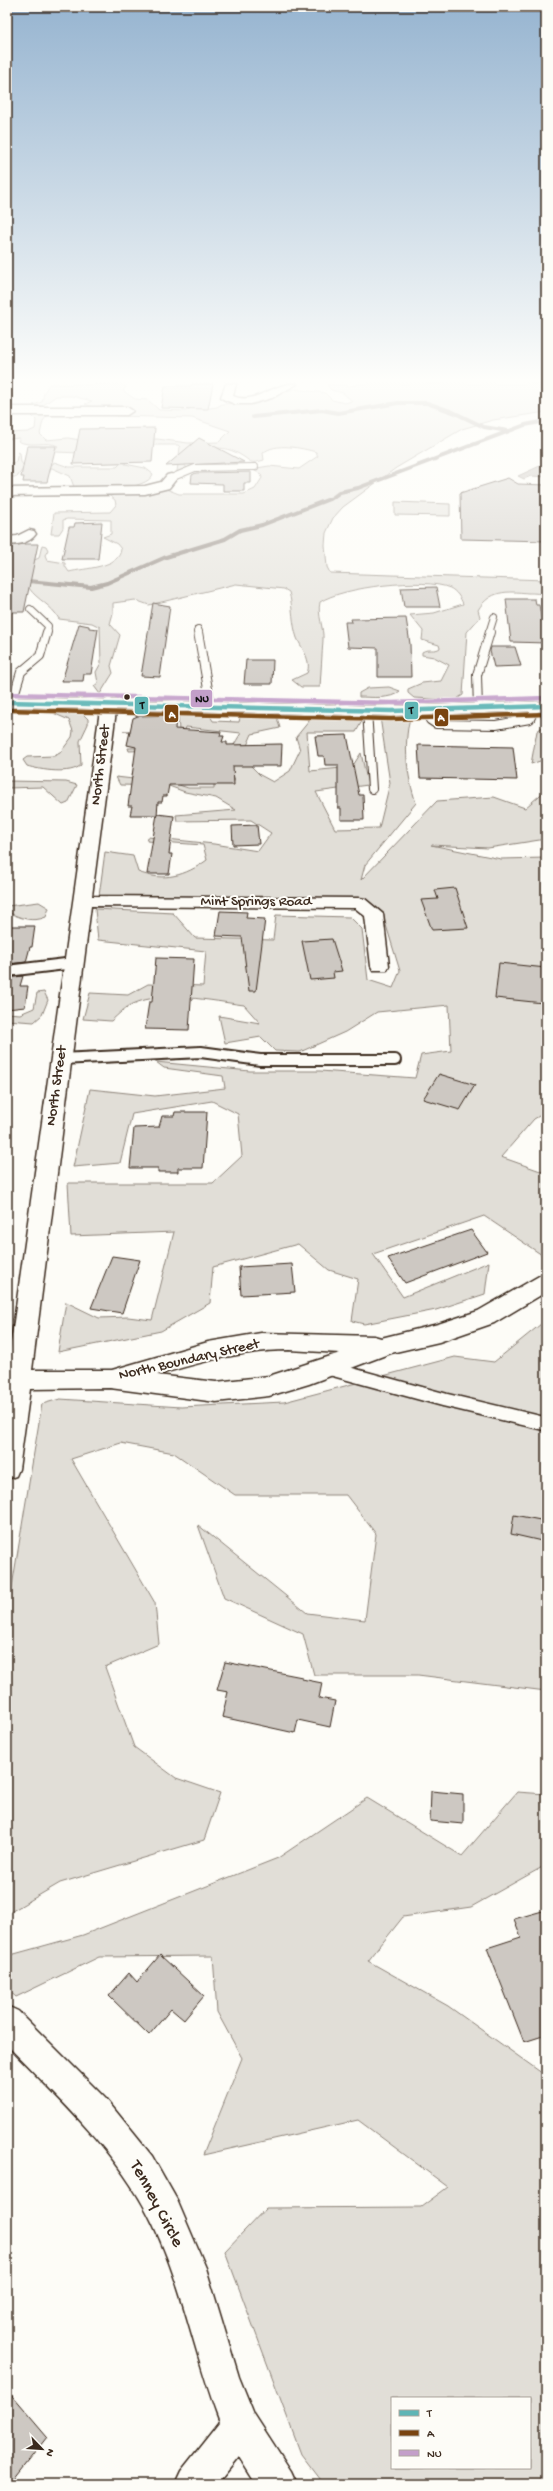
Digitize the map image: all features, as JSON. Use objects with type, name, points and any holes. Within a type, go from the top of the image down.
[{"type":"street","points":[[7,541],[20,540],[29,534]]},
{"type":"street","points":[[10,702],[368,710],[478,709],[541,706]]},
{"type":"street","name":"North Street","points":[[7,1469],[12,1380],[61,1059],[109,704]]},
{"type":"street","name":"Mint Springs Road","points":[[83,901],[359,903],[374,914],[380,966]]},
{"type":"street","name":"North Boundary Street","points":[[12,1380],[110,1379],[216,1392],[270,1386],[328,1368],[388,1345],[439,1333],[486,1317],[546,1281]]},
{"type":"street","name":"North Boundary Street","points":[[110,1379],[220,1350],[260,1342],[294,1340],[335,1345],[388,1345]]},
{"type":"street","name":"Tenney Circle","points":[[7,2022],[94,2111],[140,2168],[165,2212],[189,2268],[221,2377],[240,2426],[278,2484]]},
{"type":"street","points":[[194,2484],[240,2426]]},
{"type":"lane","points":[[10,702],[21,672],[40,656],[45,644],[48,626],[30,609]]},
{"type":"lane","points":[[478,709],[477,675],[494,617]]},
{"type":"lane","points":[[198,629],[211,706]]},
{"type":"lane","points":[[426,710],[430,720],[436,724],[500,724],[520,722],[530,719],[541,706]]},
{"type":"lane","points":[[368,710],[372,788]]},
{"type":"lane","points":[[7,971],[74,963]]},
{"type":"lane","points":[[61,1059],[201,1052],[260,1060],[394,1060]]},
{"type":"lane","points":[[328,1368],[445,1400],[546,1424]]},
{"type":"shaded area","points":[[115,500],[352,500],[343,507],[333,518],[326,533],[325,545],[327,567],[330,573],[546,580],[546,596],[537,593],[506,592],[494,595],[483,603],[478,610],[480,617],[467,632],[463,695],[455,700],[414,698],[408,693],[408,689],[422,683],[441,681],[449,665],[434,657],[422,655],[422,652],[424,651],[436,650],[440,648],[439,645],[422,640],[423,631],[410,615],[434,613],[463,604],[458,595],[450,588],[422,583],[384,585],[346,592],[320,602],[319,612],[323,635],[320,687],[301,687],[292,680],[307,673],[308,664],[306,655],[295,633],[289,592],[284,589],[236,584],[149,605],[135,600],[113,603],[113,613],[110,624],[120,635],[111,666],[113,673],[100,694],[94,686],[98,683],[96,672],[101,663],[100,627],[92,623],[59,619],[56,614],[29,588],[7,586],[7,565],[16,568],[39,558],[42,545],[46,546],[48,550],[45,555],[47,560],[65,563],[65,566],[69,572],[108,564],[115,560],[121,549],[117,544],[103,537],[111,534],[111,520],[67,519],[63,520],[63,528],[59,534],[51,534],[54,513],[110,512],[116,505]]},
{"type":"shaded area","points":[[395,502],[450,504],[450,516],[395,515]]},
{"type":"shaded area","points":[[389,687],[400,691],[386,697],[359,697],[359,693],[368,688]]},
{"type":"shaded area","points":[[58,711],[82,713],[88,719],[88,724],[80,741],[81,765],[70,770],[63,771],[47,770],[27,766],[23,760],[27,757],[54,756],[60,753],[72,737],[73,731],[69,720],[53,713]]},
{"type":"shaded area","points":[[155,712],[209,714],[213,721],[239,722],[241,713],[276,714],[280,728],[252,734],[242,757],[260,775],[273,782],[290,771],[300,750],[296,737],[314,715],[359,717],[362,721],[356,732],[307,732],[310,771],[352,767],[361,753],[368,785],[316,792],[335,829],[379,828],[390,783],[380,717],[410,718],[406,750],[408,772],[416,803],[365,865],[361,880],[437,801],[494,797],[525,808],[546,790],[546,839],[488,848],[431,845],[501,859],[546,858],[546,1112],[534,1119],[501,1157],[546,1173],[546,1252],[542,1255],[484,1216],[373,1254],[403,1297],[489,1262],[485,1294],[436,1310],[364,1324],[352,1321],[358,1279],[329,1270],[298,1244],[213,1267],[210,1303],[161,1331],[58,1352],[66,1302],[99,1318],[128,1317],[152,1320],[174,1232],[71,1236],[68,1183],[213,1183],[242,1156],[238,1114],[212,1101],[132,1114],[120,1163],[73,1167],[90,1089],[155,1096],[225,1088],[223,1076],[164,1068],[156,1062],[250,1071],[320,1071],[415,1078],[421,1055],[451,1051],[449,1005],[377,1012],[345,1032],[300,1052],[275,1051],[261,1037],[225,1043],[219,1016],[260,1023],[244,1005],[203,999],[173,997],[158,998],[145,1000],[130,1005],[111,1021],[83,1019],[90,993],[128,995],[148,984],[203,986],[206,951],[98,940],[95,909],[173,913],[195,938],[273,940],[276,915],[350,917],[362,929],[368,980],[393,988],[400,971],[382,912],[373,905],[355,898],[99,896],[105,852],[133,856],[138,872],[157,877],[174,876],[191,870],[207,860],[203,845],[147,841],[148,837],[214,844],[258,851],[271,833],[251,820],[177,821],[176,815],[236,810],[216,798],[185,792],[169,786],[120,785],[116,777],[176,784],[188,788],[214,788],[214,778],[235,781],[230,756],[231,751],[241,733],[186,727],[180,749],[129,751],[128,748],[172,748],[170,733],[123,731],[179,731],[178,715],[157,714]]},
{"type":"shaded area","points":[[544,726],[546,727],[546,759],[531,764],[537,731]]},
{"type":"shaded area","points":[[7,781],[66,782],[77,785],[68,803],[63,805],[43,787],[7,788]]},
{"type":"shaded area","points":[[39,902],[49,908],[46,917],[41,919],[31,920],[7,912],[7,906]]},
{"type":"shaded area","points":[[44,992],[48,1000],[42,1015],[34,1022],[7,1020],[7,1013],[20,1014],[34,1008],[37,993]]},
{"type":"shaded area","points":[[546,1320],[546,1691],[418,1675],[314,1675],[303,1634],[224,1598],[198,1525],[307,1613],[365,1620],[376,1534],[346,1495],[235,1495],[174,1453],[121,1443],[71,1459],[155,1603],[159,1644],[105,1667],[134,1747],[176,1778],[220,1793],[204,1840],[60,1883],[7,1914],[7,1617],[42,1404],[60,1399],[181,1407],[284,1402],[455,1357],[494,1362]]},
{"type":"shaded area","points":[[517,1792],[546,1794],[546,1865],[471,1907],[403,1917],[368,1961],[448,2006],[546,2076],[546,2484],[324,2484],[301,2454],[225,2251],[266,2208],[421,2207],[448,2187],[358,2120],[203,2155],[242,2058],[217,2012],[213,1956],[99,1957],[16,1997],[7,1989],[7,1956],[83,1935],[278,1858],[367,1798],[462,1856]]},
{"type":"building","points":[[460,500],[546,500],[546,541],[461,539]]},
{"type":"building","points":[[102,522],[98,559],[62,559],[69,527],[74,527],[75,523]]},
{"type":"building","points":[[38,544],[24,612],[7,612],[7,568],[11,546]]},
{"type":"building","points":[[436,587],[440,607],[404,607],[401,588]]},
{"type":"building","points":[[506,599],[535,599],[536,605],[539,605],[546,643],[511,642]]},
{"type":"building","points":[[153,603],[170,606],[160,677],[141,676]]},
{"type":"building","points":[[406,618],[410,644],[411,677],[378,677],[378,648],[348,647],[345,622],[352,622],[351,619]]},
{"type":"building","points":[[79,624],[89,626],[89,628],[98,629],[91,674],[84,674],[83,681],[62,681]]},
{"type":"building","points":[[491,647],[515,647],[521,666],[494,667],[490,651]]},
{"type":"building","points":[[246,660],[273,660],[272,684],[244,684]]},
{"type":"building","points":[[138,716],[176,716],[175,729],[221,732],[220,736],[224,736],[222,742],[227,742],[227,745],[282,744],[281,766],[233,766],[234,785],[169,785],[167,796],[163,796],[162,802],[158,802],[157,815],[130,815],[132,806],[128,806],[136,747],[127,745],[133,718]]},
{"type":"building","points":[[347,735],[359,795],[363,795],[364,820],[341,820],[341,808],[338,808],[338,765],[325,765],[324,756],[318,756],[315,736]]},
{"type":"building","points":[[418,745],[513,747],[517,780],[420,778]]},
{"type":"building","points":[[157,814],[174,816],[169,854],[172,854],[169,874],[147,874]]},
{"type":"building","points":[[257,825],[259,844],[233,845],[232,826]]},
{"type":"building","points":[[455,888],[468,928],[432,930],[421,900],[438,899],[435,890]]},
{"type":"building","points":[[220,911],[247,912],[246,918],[265,919],[256,991],[249,991],[242,937],[216,936]]},
{"type":"building","points":[[7,926],[35,926],[32,947],[30,947],[26,962],[7,964]]},
{"type":"building","points":[[332,939],[342,971],[333,972],[334,978],[310,980],[302,941]]},
{"type":"building","points":[[156,958],[194,959],[189,1030],[145,1029],[149,1002],[152,1002]]},
{"type":"building","points":[[499,963],[546,968],[546,1000],[543,999],[543,1003],[495,998]]},
{"type":"building","points":[[23,976],[20,986],[28,986],[25,1007],[7,1009],[7,978]]},
{"type":"building","points":[[439,1074],[475,1085],[460,1110],[423,1099]]},
{"type":"building","points":[[175,1112],[207,1112],[203,1168],[178,1168],[178,1172],[158,1172],[158,1168],[130,1168],[134,1128],[159,1127],[162,1116],[174,1116]]},
{"type":"building","points":[[471,1230],[487,1252],[405,1283],[388,1258]]},
{"type":"building","points":[[112,1256],[140,1260],[122,1313],[91,1308]]},
{"type":"building","points":[[292,1264],[295,1292],[241,1295],[239,1267]]},
{"type":"building","points":[[514,1515],[546,1521],[546,1542],[511,1534]]},
{"type":"building","points":[[225,1662],[302,1677],[302,1679],[322,1683],[319,1698],[335,1701],[330,1727],[298,1720],[295,1733],[222,1717],[228,1692],[217,1690]]},
{"type":"building","points":[[431,1791],[463,1794],[463,1824],[430,1821]]},
{"type":"building","points":[[546,1910],[546,2035],[524,2042],[487,1948],[521,1937],[514,1919]]},
{"type":"building","points":[[160,1955],[204,1996],[184,2020],[171,2009],[149,2035],[109,1996],[129,1973],[137,1982]]},
{"type":"building","points":[[7,2390],[47,2437],[10,2484],[7,2484]]},
{"type":"waterway","points":[[7,579],[91,587],[107,583],[166,557],[225,539],[240,530],[262,525],[326,500]]},
{"type":"transit line","name":"NU","points":[[7,694],[391,703],[546,698]]},
{"type":"transit line","name":"T","points":[[7,702],[391,711],[546,706]]},
{"type":"transit line","name":"A","points":[[7,710],[391,719],[546,714]]}]
